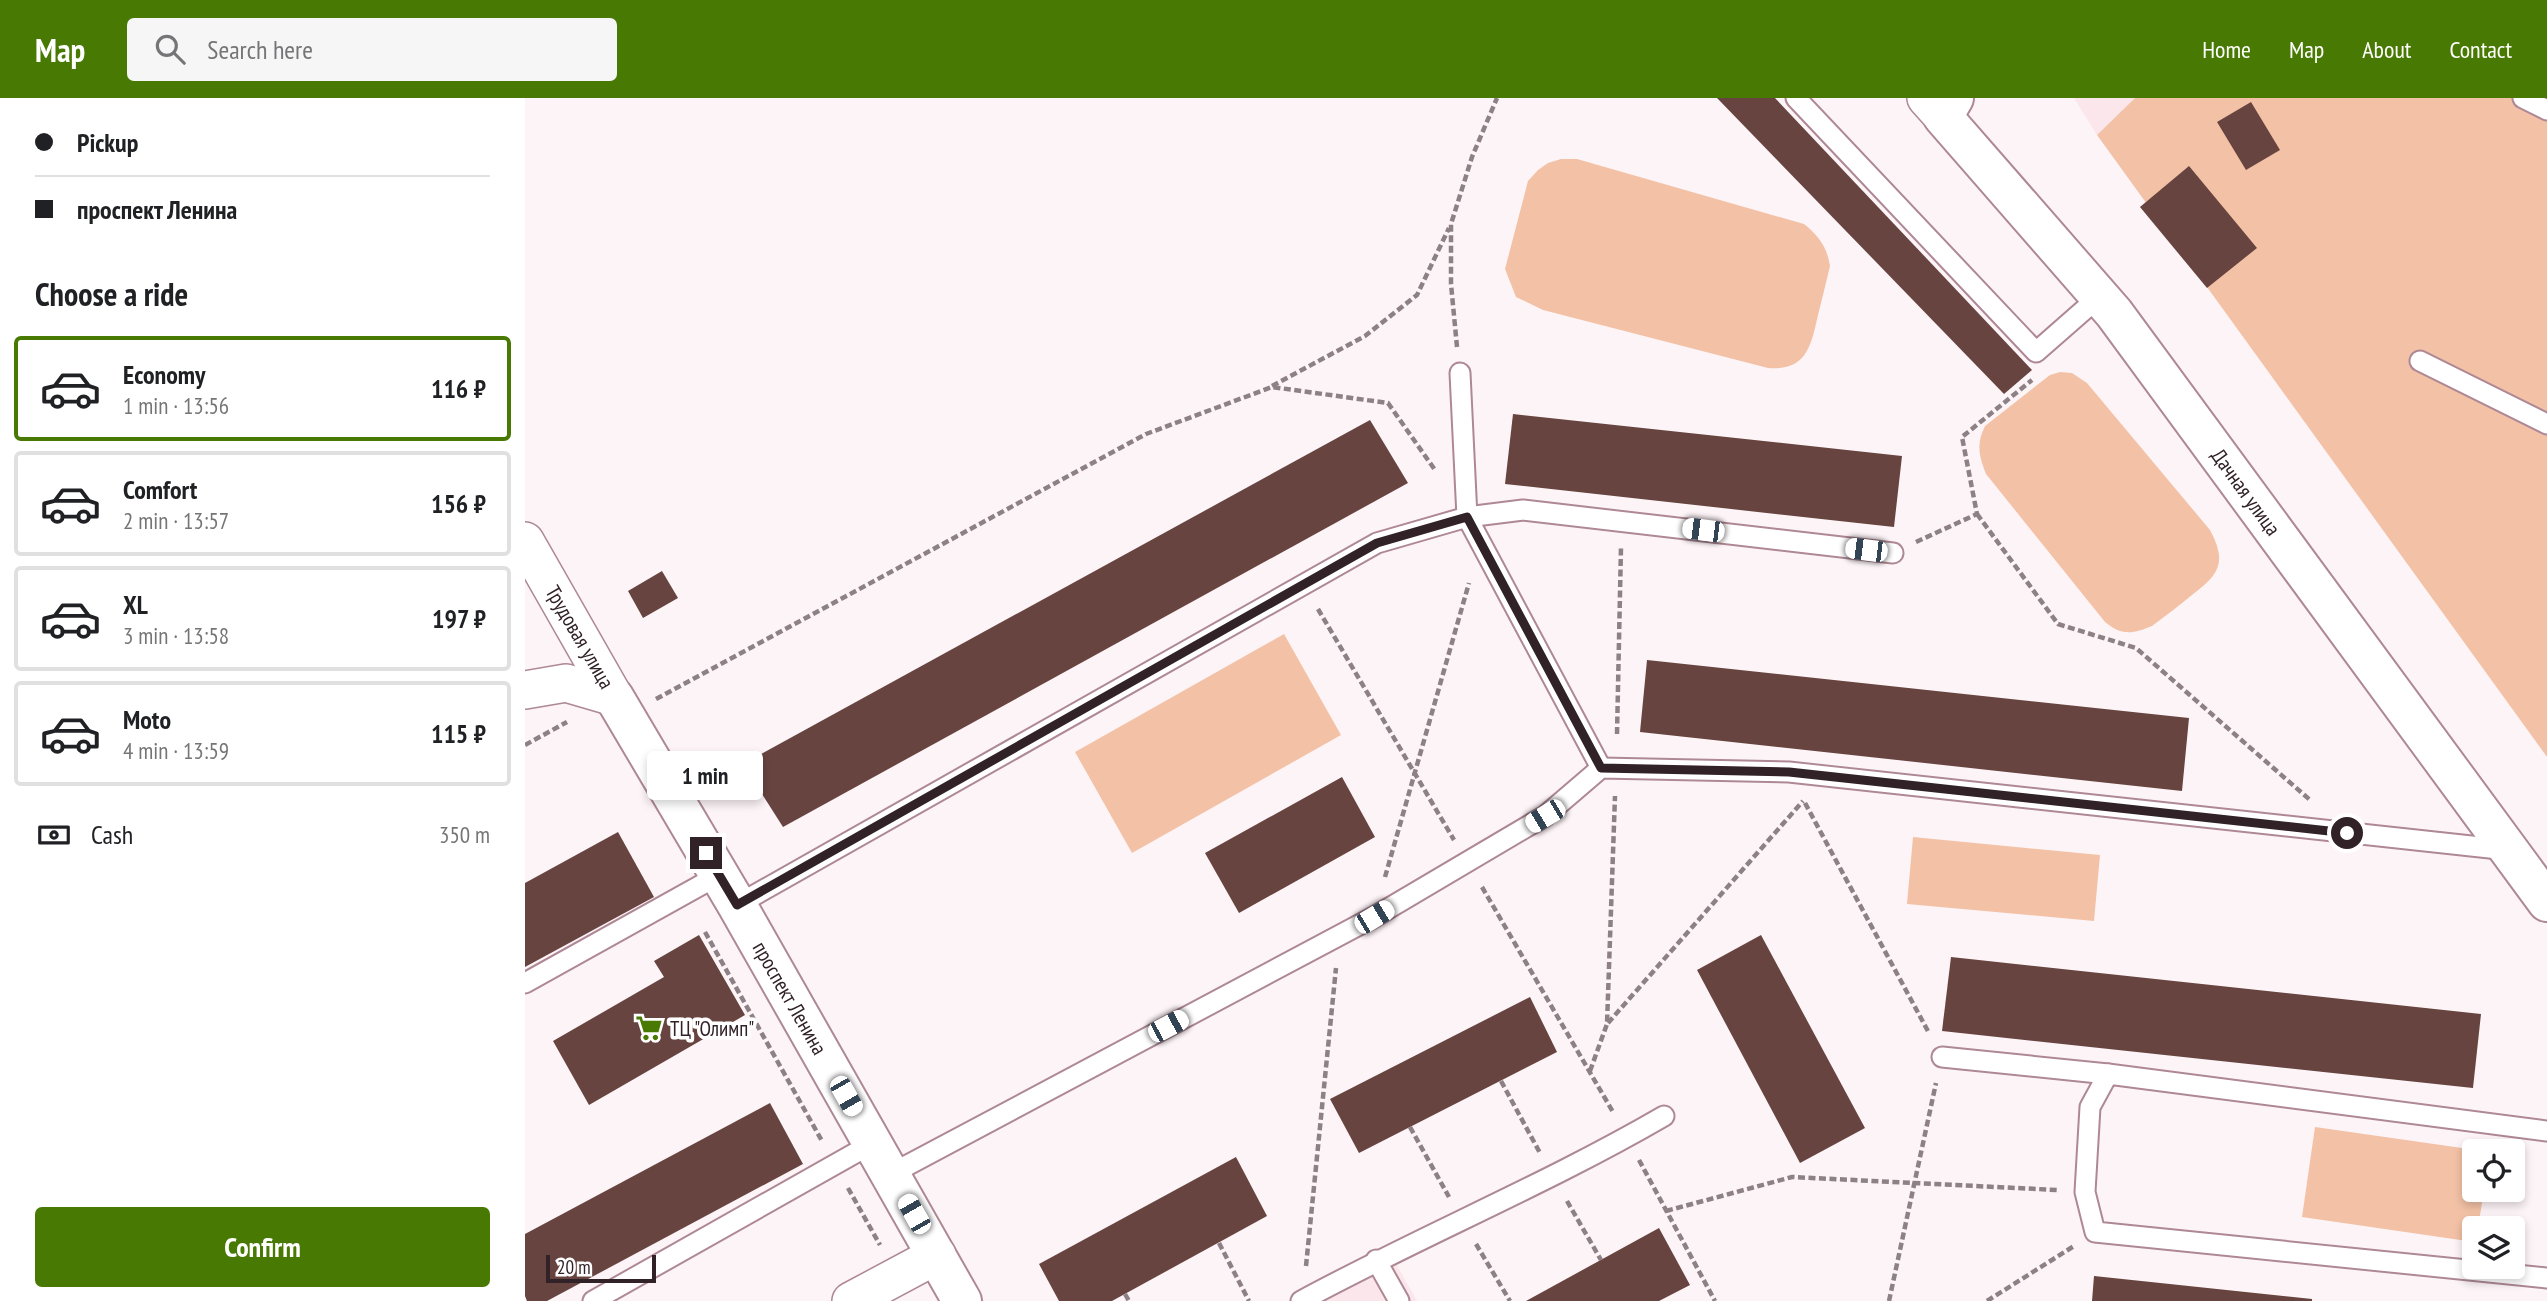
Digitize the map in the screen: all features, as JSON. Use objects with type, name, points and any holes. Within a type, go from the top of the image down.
[{"type":"street","name":"Дачная улица","points":[[1941,104],[2115,313],[2547,902]]},
{"type":"street","name":"Трудовая улица","points":[[525,541],[614,697]]},
{"type":"street","points":[[525,690],[566,683],[614,697]]},
{"type":"street","name":"проспект Ленина","points":[[614,697],[728,890],[962,1301]]},
{"type":"street","points":[[851,1301],[937,1255]]},
{"type":"lane","points":[[1796,98],[2036,352],[2100,296]]},
{"type":"lane","points":[[2523,98],[2547,110]]},
{"type":"lane","points":[[2420,361],[2547,425]]},
{"type":"lane","points":[[1460,373],[1467,517],[1601,768]]},
{"type":"lane","points":[[525,983],[684,895],[728,890],[1377,543],[1467,517],[1523,510],[1893,553]]},
{"type":"lane","points":[[593,1301],[835,1165],[882,1159],[1339,936],[1545,816],[1601,768],[1789,772],[2509,850]]},
{"type":"lane","points":[[1942,1057],[2108,1074],[2547,1131]]},
{"type":"lane","points":[[2108,1074],[2089,1107],[2085,1192],[2095,1232],[2547,1278]]},
{"type":"lane","points":[[1302,1301],[1376,1260],[1627,1138],[1664,1116]]},
{"type":"lane","points":[[1376,1260],[1399,1301]]},
{"type":"path","points":[[614,697],[656,699],[1146,434],[1272,387],[1365,336],[1417,295],[1451,224],[1472,157],[1497,98]]},
{"type":"path","points":[[1451,224],[1451,284],[1460,373]]},
{"type":"path","points":[[2033,379],[1962,437],[1977,514],[2058,624],[2136,648],[2347,833]]},
{"type":"path","points":[[1272,387],[1388,403],[1467,517]]},
{"type":"path","points":[[1893,553],[1977,514]]},
{"type":"path","points":[[1374,917],[1481,542]]},
{"type":"path","points":[[1304,584],[1627,1138],[1714,1301]]},
{"type":"path","points":[[525,745],[583,713],[566,683]]},
{"type":"path","points":[[1789,772],[1942,1057],[1889,1301]]},
{"type":"path","points":[[1607,1024],[1804,801]]},
{"type":"path","points":[[684,895],[897,1277]]},
{"type":"path","points":[[1302,1301],[1339,936]]},
{"type":"path","points":[[1666,1211],[1792,1177],[1915,1181],[2085,1192]]},
{"type":"path","points":[[1987,1301],[2095,1232]]},
{"type":"path","points":[[1219,1243],[1249,1301]]},
{"type":"path","points":[[1125,1294],[1129,1301]]},
{"type":"shaded area","points":[[2074,98],[2135,98],[2097,135]]},
{"type":"shaded area","points":[[2135,98],[2547,98],[2547,757],[2097,135]]},
{"type":"shaded area","points":[[1561,159],[1577,159],[1804,224],[1821,242],[1830,266],[1813,337],[1805,355],[1791,365],[1768,368],[1543,310],[1516,297],[1505,269],[1528,181],[1548,163]]},
{"type":"shaded area","points":[[2072,373],[2087,383],[2210,530],[2215,541],[2218,567],[2209,580],[2152,626],[2139,631],[2122,632],[2105,622],[1986,474],[1982,461],[1980,444],[1985,426],[2050,375]]},
{"type":"shaded area","points":[[1284,634],[1341,735],[1132,853],[1075,752]]},
{"type":"shaded area","points":[[1913,837],[2100,855],[2094,921],[1907,904]]},
{"type":"shaded area","points":[[2315,1127],[2462,1148],[2462,1202],[2482,1202],[2480,1216],[2462,1216],[2462,1240],[2302,1217]]},
{"type":"shaded area","points":[[1395,1262],[1417,1301],[1320,1301]]},
{"type":"building","points":[[1717,98],[1775,98],[2032,370],[2004,394]]},
{"type":"building","points":[[2251,102],[2280,150],[2246,170],[2217,122]]},
{"type":"building","points":[[2189,166],[2257,248],[2207,288],[2140,207]]},
{"type":"building","points":[[1513,414],[1902,456],[1894,527],[1505,484]]},
{"type":"building","points":[[1370,420],[1408,483],[783,827],[743,764]]},
{"type":"building","points":[[662,571],[678,598],[643,618],[628,591]]},
{"type":"building","points":[[1647,660],[2189,718],[2182,791],[1640,732]]},
{"type":"building","points":[[1342,777],[1375,837],[1239,913],[1205,853]]},
{"type":"building","points":[[618,832],[654,897],[525,967],[525,883]]},
{"type":"building","name":"ТЦ \"Олимп\"","points":[[699,935],[745,1015],[589,1105],[553,1041],[664,977],[654,961]]},
{"type":"building","points":[[1761,935],[1865,1128],[1800,1163],[1697,970]]},
{"type":"building","points":[[1951,957],[2481,1014],[2473,1088],[1942,1031]]},
{"type":"building","points":[[1530,997],[1557,1052],[1359,1153],[1330,1099]]},
{"type":"building","points":[[770,1103],[803,1164],[547,1301],[527,1301],[525,1234]]},
{"type":"building","points":[[1236,1157],[1267,1216],[1112,1301],[1059,1301],[1039,1264]]},
{"type":"building","points":[[1659,1228],[1690,1285],[1659,1301],[1526,1301]]},
{"type":"building","points":[[2094,1276],[2312,1299],[2312,1301],[2092,1301]]},
{"type":"place","name":"ТЦ \"Олимп\"","points":[[649,1028]]},
{"type":"route","points":[[706,853],[737,905],[1377,543],[1467,517],[1601,768],[1616,766],[1789,772],[2347,833]]}]
